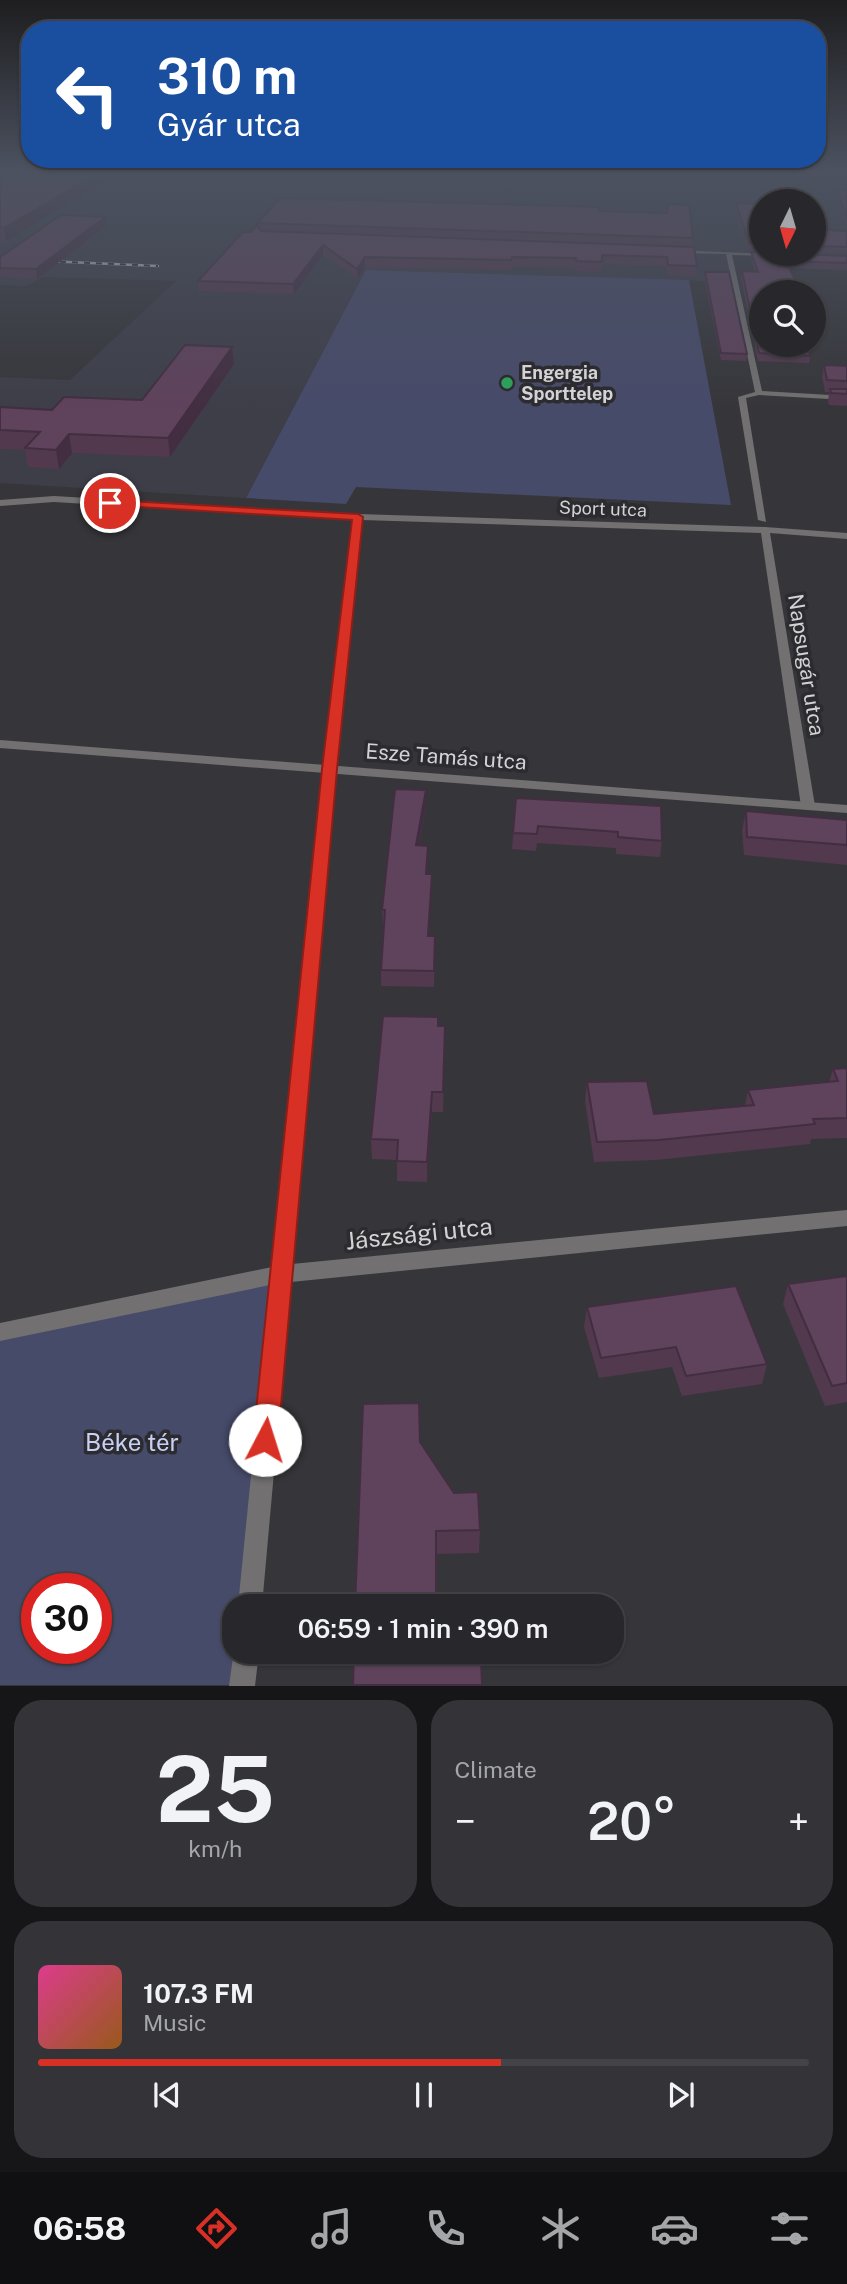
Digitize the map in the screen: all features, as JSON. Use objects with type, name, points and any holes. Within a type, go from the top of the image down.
[{"type":"street","points":[[674,251],[749,254]]},
{"type":"street","points":[[729,253],[759,393],[847,398]]},
{"type":"street","name":"Napsugár utca","points":[[759,393],[742,397],[808,806]]},
{"type":"street","name":"Sport utca","points":[[0,503],[54,499],[358,517],[764,525],[847,536]]},
{"type":"street","points":[[251,1594],[329,769],[358,517]]},
{"type":"street","name":"Esze Tamás utca","points":[[0,744],[847,809]]},
{"type":"street","name":"Jászsági utca","points":[[0,1332],[281,1274],[847,1218]]},
{"type":"street","points":[[243,1685],[245,1664]]},
{"type":"shaded area","points":[[0,251],[749,251],[749,254],[729,253],[735,282],[366,270],[246,498],[0,483],[0,377],[70,380],[176,281],[42,277],[27,286],[0,285]]},
{"type":"shaded area","points":[[826,251],[847,251],[847,258],[826,257]]},
{"type":"green space","name":"Engergia Sporttelep","points":[[366,270],[689,280],[731,505],[356,487],[346,504],[246,498]]},
{"type":"green space","name":"Béke tér","points":[[281,1274],[251,1594],[222,1594],[222,1664],[237,1664],[242,1685],[0,1685],[0,1332]]},
{"type":"building","points":[[9,251],[60,251],[36,269],[0,268],[0,257]]},
{"type":"building","points":[[226,251],[319,251],[293,284],[198,281]]},
{"type":"building","points":[[331,251],[695,251],[697,266],[668,265],[667,257],[602,255],[602,262],[576,261],[576,258],[512,257],[511,260],[365,257],[357,269]]},
{"type":"building","points":[[826,255],[847,256],[847,263],[826,262]]},
{"type":"building","points":[[756,266],[788,266],[795,280],[749,280],[749,305],[742,271],[758,272]]},
{"type":"building","points":[[705,272],[729,272],[747,354],[721,353]]},
{"type":"building","points":[[185,345],[232,347],[168,438],[69,434],[56,450],[25,448],[40,432],[0,430],[0,407],[52,410],[64,397],[142,400]]},
{"type":"building","points":[[824,365],[847,366],[847,381],[827,380]]},
{"type":"building","points":[[830,389],[847,389],[847,394],[831,393]]},
{"type":"building","points":[[395,789],[426,790],[416,845],[428,846],[426,874],[432,874],[428,936],[435,936],[434,971],[381,970],[385,910],[382,910]]},
{"type":"building","points":[[516,798],[661,806],[662,841],[618,837],[618,832],[538,826],[537,834],[513,833]]},
{"type":"building","points":[[746,811],[847,820],[847,845],[747,837]]},
{"type":"building","points":[[383,1016],[438,1017],[438,1026],[445,1026],[443,1092],[432,1092],[427,1162],[397,1161],[398,1140],[371,1139]]},
{"type":"building","points":[[847,1068],[847,1118],[813,1119],[815,1124],[659,1140],[597,1142],[587,1082],[647,1081],[654,1114],[754,1105],[748,1090],[838,1081],[833,1069]]},
{"type":"building","points":[[847,1276],[847,1383],[832,1386],[788,1284]]},
{"type":"building","points":[[736,1286],[767,1364],[686,1376],[676,1347],[601,1358],[587,1307]]},
{"type":"building","points":[[419,1403],[420,1442],[454,1493],[478,1492],[480,1530],[436,1531],[436,1594],[355,1594],[363,1404]]},
{"type":"building","points":[[354,1664],[481,1664],[482,1685],[353,1685]]},
{"type":"railway","points":[[0,259],[158,266]]},
{"type":"place","name":"Engergia Sporttelep","points":[[507,383]]},
{"type":"route","points":[[110,503],[358,517],[329,769],[265,1440]]}]
